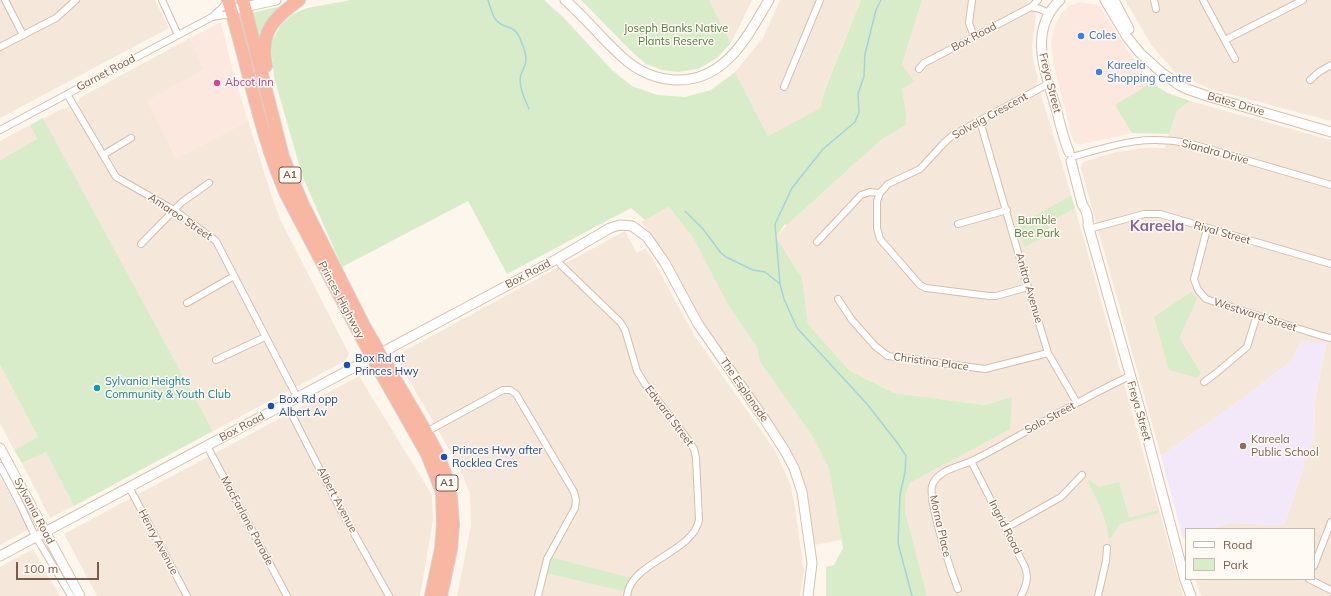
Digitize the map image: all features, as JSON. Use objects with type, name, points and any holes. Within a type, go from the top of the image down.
[{"type":"highway","points":[[265,86],[268,75],[264,48],[266,36],[276,18],[300,0]]},
{"type":"highway","name":"Princes Highway","points":[[243,3],[283,157],[303,205],[358,313],[376,355],[426,432],[445,473],[451,497],[453,525],[451,549],[442,596]]},
{"type":"highway","name":"Princes Highway","points":[[230,6],[261,123],[276,170],[305,232],[376,355],[427,454],[442,492],[443,525],[441,549],[431,596]]},
{"type":"street","points":[[5,0],[23,35]]},
{"type":"street","points":[[0,47],[56,18],[76,0]]},
{"type":"street","points":[[162,0],[178,35]]},
{"type":"street","points":[[230,6],[243,3],[276,0]]},
{"type":"street","points":[[565,0],[627,61],[642,72],[656,77],[684,80],[706,74],[727,61],[747,37],[769,0]]},
{"type":"street","points":[[784,87],[820,0]]},
{"type":"street","points":[[972,0],[969,23],[974,37]]},
{"type":"street","name":"Box Road","points":[[919,69],[924,63],[1031,7],[1038,0]]},
{"type":"street","points":[[1050,11],[1060,0]]},
{"type":"street","points":[[1031,7],[1050,11],[1065,0]]},
{"type":"street","name":"Bates Drive","points":[[1105,0],[1127,37],[1140,53],[1172,80],[1187,89],[1331,132]]},
{"type":"street","name":"Bates Drive","points":[[1114,0],[1130,30],[1150,61]]},
{"type":"street","points":[[1154,0],[1156,9]]},
{"type":"street","points":[[1203,0],[1235,59]]},
{"type":"street","points":[[1225,40],[1303,0]]},
{"type":"street","name":"Garnet Road","points":[[212,17],[224,15],[230,6]]},
{"type":"street","name":"Garnet Road","points":[[0,130],[212,17],[223,8],[230,6]]},
{"type":"street","name":"Freya Street","points":[[1050,11],[1044,25],[1041,46],[1048,84],[1072,156],[1084,221],[1088,227],[1185,570]]},
{"type":"street","points":[[1310,80],[1319,72],[1331,65]]},
{"type":"street","name":"Solveig Crescent","points":[[880,193],[888,184],[920,169],[944,143],[959,132],[1048,84]]},
{"type":"street","name":"Amaroo Street","points":[[67,94],[116,177],[174,210],[216,241],[297,397]]},
{"type":"street","name":"Anitra Avenue","points":[[980,121],[1048,353],[1077,403]]},
{"type":"street","points":[[103,155],[131,138]]},
{"type":"street","name":"Siandra Drive","points":[[1072,156],[1130,141],[1149,139],[1169,140],[1188,143],[1331,185]]},
{"type":"street","points":[[141,244],[182,202],[209,183]]},
{"type":"street","points":[[817,242],[861,195],[870,192],[880,193],[877,201],[878,232],[880,239],[920,285],[926,288],[992,296],[1028,287]]},
{"type":"street","points":[[958,224],[1007,210]]},
{"type":"street","name":"Rival Street","points":[[1088,227],[1144,214],[1154,214],[1331,264]]},
{"type":"street","name":"The Esplanade","points":[[610,228],[620,225],[632,226],[647,237],[665,263],[698,324],[785,451],[794,468],[802,492],[812,563],[808,596]]},
{"type":"street","name":"Box Road","points":[[0,556],[557,259],[610,228]]},
{"type":"street","name":"Westward Street","points":[[1207,229],[1194,279],[1198,290],[1206,299],[1331,338]]},
{"type":"street","name":"Edward Street","points":[[557,259],[561,265],[620,322],[625,330],[637,371],[645,384],[689,441],[694,449],[696,458],[699,520],[695,531],[685,541],[639,574],[631,582],[627,596]]},
{"type":"street","points":[[186,303],[234,276]]},
{"type":"street","name":"Christina Place","points":[[838,299],[852,320],[874,346],[888,356],[985,369],[1048,353]]},
{"type":"street","points":[[1204,382],[1247,347],[1257,316]]},
{"type":"street","points":[[216,360],[265,336]]},
{"type":"street","name":"Solo Street","points":[[971,461],[1130,376]]},
{"type":"street","points":[[426,432],[503,390],[510,390],[516,394],[574,492],[576,500],[575,508],[547,559],[538,596]]},
{"type":"street","name":"Albert Avenue","points":[[286,403],[337,503],[389,596]]},
{"type":"street","name":"MacFarlane Parade","points":[[207,446],[287,596]]},
{"type":"street","name":"Sylvania Road","points":[[0,448],[80,596]]},
{"type":"street","name":"Ingrid Road","points":[[971,461],[1027,572],[1027,582],[1021,596]]},
{"type":"street","name":"Morna Place","points":[[958,589],[952,575],[932,504],[932,490],[934,481],[940,475],[971,461]]},
{"type":"street","points":[[0,466],[71,596]]},
{"type":"street","points":[[1006,528],[1061,498],[1082,475]]},
{"type":"street","name":"Henry Avenue","points":[[129,487],[187,596]]},
{"type":"street","points":[[1315,563],[1331,522]]},
{"type":"street","points":[[1098,596],[1106,561],[1107,548]]},
{"type":"street","name":"Freya Street","points":[[1187,580],[1191,596]]},
{"type":"street","points":[[1311,580],[1331,590]]},
{"type":"shaded area","points":[[0,0],[155,0],[169,28],[0,118]]},
{"type":"shaded area","points":[[709,0],[752,0],[731,43],[724,29]]},
{"type":"shaded area","points":[[780,0],[861,0],[825,88],[820,108],[768,136],[735,72],[763,38]]},
{"type":"shaded area","points":[[922,0],[1027,0],[1036,16],[1032,47],[1034,64],[1038,77],[1037,81],[1075,208],[1183,596],[927,596],[905,510],[905,496],[910,483],[940,467],[1012,398],[985,405],[894,393],[850,371],[808,324],[802,278],[776,237],[787,225],[881,140],[906,125],[906,111],[902,89],[902,65]]},
{"type":"shaded area","points":[[1125,0],[1331,0],[1331,121],[1210,89],[1175,72],[1152,46]]},
{"type":"shaded area","name":"Kareela Shopping Centre","points":[[1080,2],[1099,5],[1126,48],[1151,83],[1116,105],[1132,133],[1079,145],[1073,140],[1053,62],[1051,42],[1055,25],[1061,14],[1069,6]]},
{"type":"shaded area","points":[[221,23],[234,75],[248,121],[176,158],[147,101],[203,69],[190,38]]},
{"type":"shaded area","points":[[190,38],[204,69],[148,101],[176,158],[248,121],[281,221],[349,354],[345,361],[213,431],[43,119],[78,102],[81,97]]},
{"type":"shaded area","points":[[1190,101],[1331,140],[1331,596],[1201,596],[1195,580],[1315,580],[1315,528],[1214,528],[1230,523],[1284,525],[1314,436],[1315,400],[1326,344],[1302,341],[1291,361],[1245,397],[1161,456],[1081,168],[1082,163],[1086,161],[1116,152],[1142,148],[1165,148],[1177,111]]},
{"type":"shaded area","points":[[30,125],[37,139],[0,160],[0,141]]},
{"type":"shaded area","points":[[669,207],[693,238],[728,305],[757,347],[760,362],[813,437],[829,469],[842,540],[814,545],[808,504],[801,475],[790,449],[703,322],[665,253],[641,222]]},
{"type":"shaded area","points":[[625,231],[637,253],[645,248],[651,256],[694,335],[774,449],[779,459],[791,486],[795,507],[804,572],[800,596],[457,596],[471,525],[470,493],[456,461],[395,356]]},
{"type":"shaded area","name":"Kareela Public School","points":[[1302,341],[1326,343],[1315,400],[1314,436],[1284,525],[1230,523],[1214,528],[1185,528],[1185,537],[1183,538],[1161,456],[1245,397],[1291,361]]},
{"type":"shaded area","points":[[0,365],[38,437],[14,450],[0,423]]},
{"type":"shaded area","points":[[359,376],[432,495],[433,520],[420,596],[97,596],[64,534]]},
{"type":"shaded area","points":[[46,451],[74,506],[50,518],[22,463]]},
{"type":"shaded area","points":[[0,476],[28,527],[26,531],[0,545]]},
{"type":"shaded area","points":[[33,549],[60,596],[0,596],[0,567]]},
{"type":"green space","points":[[351,0],[544,0],[564,18],[612,70],[632,86],[657,95],[685,97],[711,90],[735,72],[768,136],[820,108],[825,89],[861,0],[922,0],[902,65],[914,81],[902,89],[906,111],[906,125],[881,140],[787,225],[785,224],[776,237],[802,278],[808,324],[850,371],[894,393],[985,405],[1012,397],[1010,429],[910,483],[905,496],[905,510],[927,596],[826,596],[826,567],[834,565],[843,548],[829,469],[813,437],[760,362],[757,347],[728,305],[693,238],[669,207],[645,220],[631,208],[507,274],[468,201],[342,267],[302,175],[274,77],[271,46],[272,41],[281,25],[293,14],[307,8]]},
{"type":"green space","name":"Joseph Banks Native Plants Reserve","points":[[581,0],[709,0],[731,43],[717,58],[698,69],[678,72],[662,70],[646,64],[632,52]]},
{"type":"green space","points":[[277,7],[280,8],[272,15],[266,24],[261,33],[259,44],[252,13]]},
{"type":"green space","points":[[1151,83],[1168,93],[1190,101],[1177,111],[1169,134],[1132,133],[1115,105]]},
{"type":"green space","points":[[43,118],[213,431],[74,506],[46,452],[22,463],[14,450],[38,437],[0,365],[0,160],[37,139],[30,125]]},
{"type":"green space","name":"Bumble Bee Park","points":[[1071,196],[1075,208],[1047,223],[1050,234],[1024,247],[1017,225]]},
{"type":"green space","points":[[1191,292],[1197,299],[1179,338],[1201,373],[1197,378],[1169,370],[1154,317]]},
{"type":"green space","points":[[1090,480],[1099,487],[1119,482],[1129,518],[1158,510],[1159,513],[1120,524],[1111,538],[1108,538],[1104,516],[1088,482]]},
{"type":"green space","points":[[551,557],[631,578],[627,582],[623,591],[546,573]]},
{"type":"waterway","points":[[488,0],[496,20],[502,25],[513,29],[519,35],[526,56],[526,62],[520,76],[520,84],[529,109]]},
{"type":"waterway","points":[[881,0],[876,10],[865,54],[864,76],[858,94],[859,112],[855,122],[823,149],[792,188],[775,224],[780,284],[784,299],[797,328],[867,404],[906,456],[905,472],[900,495],[898,543],[912,596]]},
{"type":"waterway","points":[[685,211],[703,229],[721,253],[726,257],[753,270],[765,272],[779,283]]},
{"type":"place","name":"Coles","points":[[1081,36]]},
{"type":"place","name":"Kareela Shopping Centre","points":[[1099,72]]},
{"type":"place","name":"Abcot Inn","points":[[217,83]]},
{"type":"place","name":"Box Rd at Princes Hwy","points":[[347,365]]},
{"type":"place","name":"Sylvania Heights Community & Youth Club","points":[[97,388]]},
{"type":"place","name":"Box Rd opp Albert Av","points":[[271,406]]},
{"type":"place","name":"Kareela Public School","points":[[1243,446]]},
{"type":"place","name":"Princes Hwy after Rocklea Cres","points":[[444,457]]},
{"type":"district","name":"Kareela","points":[[1157,226]]}]
